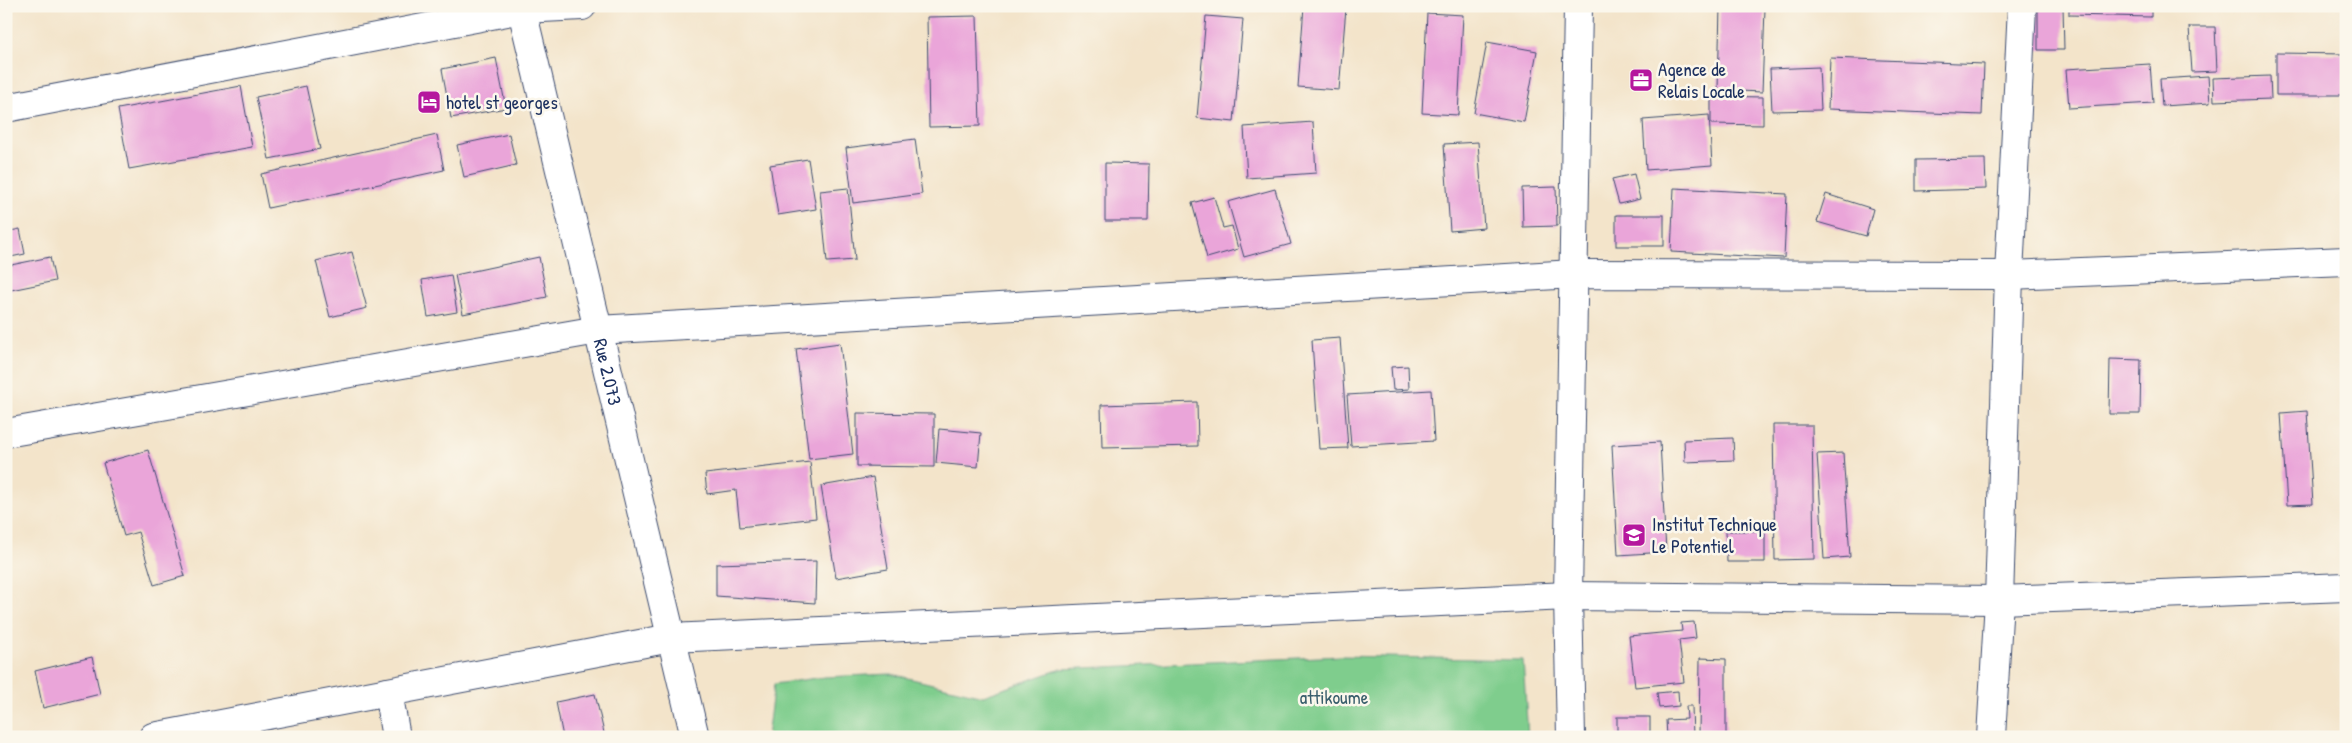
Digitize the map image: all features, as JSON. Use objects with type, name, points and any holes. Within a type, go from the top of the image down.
[{"type":"street","points":[[6,108],[522,8],[582,6]]},
{"type":"street","points":[[1571,737],[1568,596],[1578,6]]},
{"type":"street","points":[[1991,737],[1999,600],[2009,275],[2022,6]]},
{"type":"street","name":"Rue 2.073","points":[[522,8],[695,737]]},
{"type":"street","points":[[6,433],[598,330],[1574,274],[2009,275],[2346,261]]},
{"type":"street","points":[[153,737],[671,638],[1568,596],[1999,600],[2346,587]]},
{"type":"street","points":[[388,692],[396,737]]},
{"type":"green space","name":"attikoume","points":[[1341,656],[1523,660],[1528,737],[767,737],[774,684],[824,677],[891,674],[983,696],[1061,669]]},
{"type":"building","points":[[1304,6],[1346,8],[1339,90],[1298,87]]},
{"type":"building","points":[[1720,6],[1765,8],[1762,92],[1718,90]]},
{"type":"building","points":[[2038,6],[2063,6],[2064,50],[2038,50]]},
{"type":"building","points":[[2069,6],[2151,6],[2151,17],[2069,15]]},
{"type":"building","points":[[1427,13],[1463,15],[1458,115],[1422,113]]},
{"type":"building","points":[[977,16],[980,126],[929,127],[927,17]]},
{"type":"building","points":[[1206,16],[1243,19],[1234,122],[1197,118]]},
{"type":"building","points":[[2189,27],[2215,27],[2217,71],[2192,72]]},
{"type":"building","points":[[1487,42],[1537,51],[1524,122],[1474,113]]},
{"type":"building","points":[[2276,53],[2346,54],[2346,95],[2276,95]]},
{"type":"building","points":[[496,58],[506,108],[451,118],[442,69]]},
{"type":"building","points":[[1830,58],[1984,64],[1982,115],[1828,109]]},
{"type":"building","points":[[2150,64],[2153,103],[2069,108],[2066,69]]},
{"type":"building","points":[[1819,67],[1821,110],[1772,111],[1770,69]]},
{"type":"building","points":[[2208,76],[2210,103],[2162,106],[2160,79]]},
{"type":"building","points":[[2270,76],[2271,99],[2214,101],[2213,78]]},
{"type":"building","points":[[241,86],[252,147],[129,169],[118,109]]},
{"type":"building","points":[[306,86],[320,149],[269,159],[256,97]]},
{"type":"building","points":[[1711,96],[1763,97],[1763,125],[1711,124]]},
{"type":"building","points":[[1709,115],[1712,165],[1646,170],[1643,120]]},
{"type":"building","points":[[1313,122],[1316,173],[1247,178],[1244,127]]},
{"type":"building","points":[[509,134],[516,165],[464,177],[457,145]]},
{"type":"building","points":[[437,135],[444,170],[268,208],[261,174]]},
{"type":"building","points":[[915,139],[922,194],[853,203],[846,148]]},
{"type":"building","points":[[1478,142],[1484,228],[1450,231],[1444,144]]},
{"type":"building","points":[[808,159],[816,209],[778,215],[770,165]]},
{"type":"building","points":[[1985,159],[1986,189],[1916,191],[1916,160]]},
{"type":"building","points":[[1105,163],[1149,164],[1148,221],[1105,221]]},
{"type":"building","points":[[1634,174],[1640,199],[1619,204],[1612,179]]},
{"type":"building","points":[[1556,187],[1557,226],[1523,227],[1522,188]]},
{"type":"building","points":[[848,188],[855,260],[827,262],[820,191]]},
{"type":"building","points":[[1674,188],[1787,194],[1784,258],[1671,252]]},
{"type":"building","points":[[1275,189],[1291,244],[1244,257],[1228,202]]},
{"type":"building","points":[[1826,194],[1873,209],[1866,236],[1817,222]]},
{"type":"building","points":[[1214,197],[1223,228],[1232,226],[1238,249],[1207,258],[1192,203]]},
{"type":"building","points":[[1616,215],[1664,215],[1664,246],[1616,246]]},
{"type":"building","points":[[20,229],[25,254],[6,258],[6,232]]},
{"type":"building","points":[[352,252],[367,308],[330,317],[316,261]]},
{"type":"building","points":[[50,257],[55,281],[6,291],[6,266]]},
{"type":"building","points":[[539,257],[547,297],[463,314],[455,275]]},
{"type":"building","points":[[451,275],[457,312],[428,317],[422,280]]},
{"type":"building","points":[[1340,338],[1348,448],[1319,449],[1312,340]]},
{"type":"building","points":[[840,343],[853,454],[809,459],[796,349]]},
{"type":"building","points":[[2110,359],[2141,360],[2140,414],[2109,414]]},
{"type":"building","points":[[1408,366],[1409,389],[1393,390],[1391,367]]},
{"type":"building","points":[[1431,390],[1434,441],[1351,446],[1347,395]]},
{"type":"building","points":[[1197,402],[1198,446],[1102,448],[1101,405]]},
{"type":"building","points":[[2307,411],[2313,504],[2287,505],[2281,413]]},
{"type":"building","points":[[857,413],[934,414],[934,467],[857,466]]},
{"type":"building","points":[[1773,425],[1812,425],[1814,559],[1775,560]]},
{"type":"building","points":[[939,429],[981,433],[978,467],[936,463]]},
{"type":"building","points":[[1733,438],[1734,460],[1685,462],[1684,440]]},
{"type":"building","points":[[1660,442],[1666,552],[1618,555],[1612,445]]},
{"type":"building","points":[[148,450],[185,576],[154,585],[138,532],[124,536],[103,463]]},
{"type":"building","points":[[1843,453],[1850,557],[1824,559],[1817,454]]},
{"type":"building","points":[[810,462],[816,518],[740,527],[736,490],[707,494],[705,474]]},
{"type":"building","points":[[873,477],[888,569],[836,578],[821,486]]},
{"type":"building","points":[[1726,531],[1765,531],[1765,562],[1727,562]]},
{"type":"building","points":[[816,561],[815,603],[716,596],[716,564]]},
{"type":"building","points":[[1694,622],[1696,638],[1679,640],[1684,682],[1635,687],[1629,636],[1682,631],[1681,623]]},
{"type":"building","points":[[92,657],[100,694],[43,708],[35,671]]},
{"type":"building","points":[[1700,658],[1726,659],[1726,737],[1699,737]]},
{"type":"building","points":[[1678,691],[1679,706],[1659,708],[1657,693]]},
{"type":"building","points":[[595,694],[605,737],[563,737],[556,702]]},
{"type":"building","points":[[1686,706],[1692,706],[1693,737],[1667,737],[1666,720],[1687,719]]},
{"type":"building","points":[[1617,717],[1650,717],[1650,737],[1617,737]]},
{"type":"place","name":"Agence de Relais Locale","points":[[1641,80]]},
{"type":"place","name":"hotel st georges","points":[[429,102]]},
{"type":"place","name":"Institut Technique Le Potentiel","points":[[1634,535]]}]
